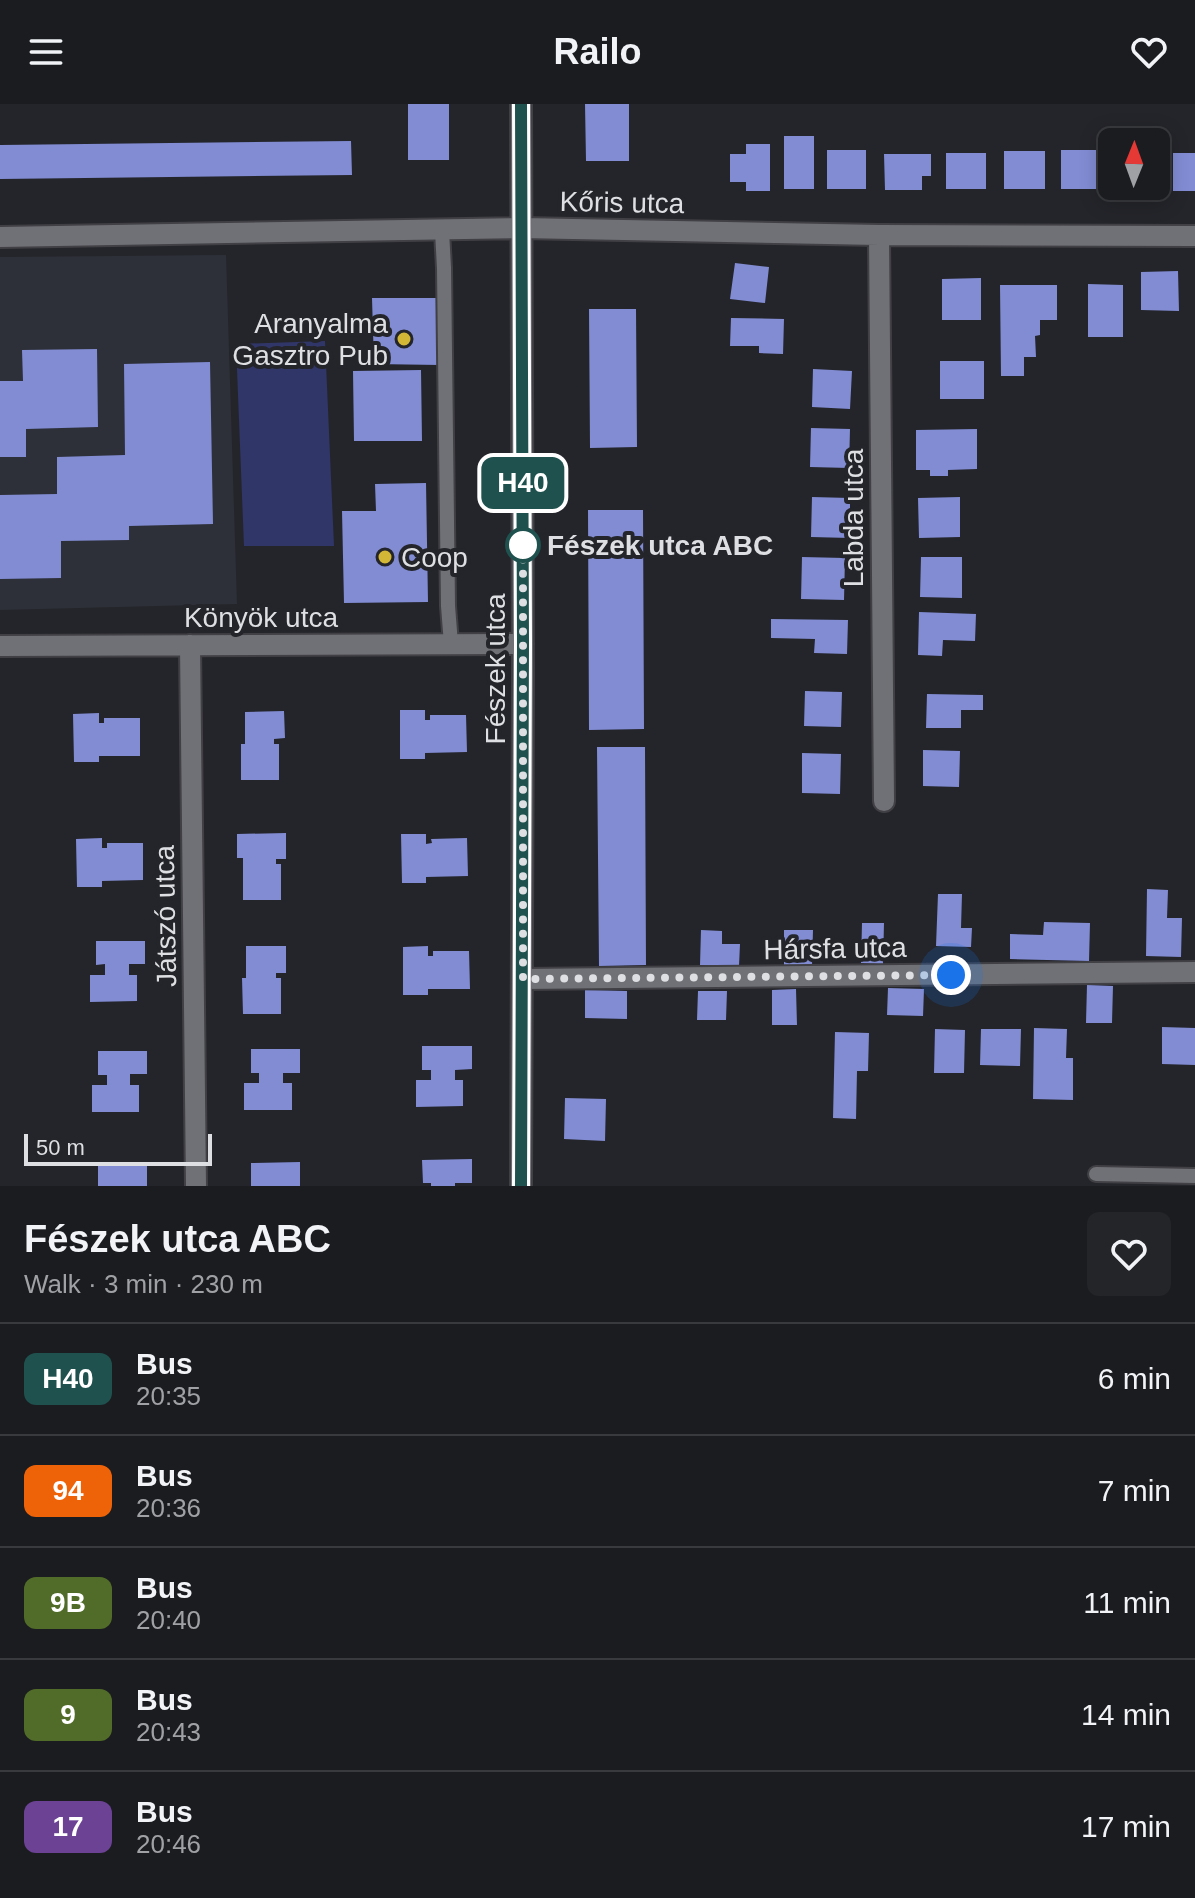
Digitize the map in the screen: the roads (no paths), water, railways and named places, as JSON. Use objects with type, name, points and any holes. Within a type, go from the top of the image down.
[{"type":"street","name":"Fészek utca","points":[[521,104],[521,1186]]},
{"type":"street","name":"Kőris utca","points":[[0,237],[522,228],[879,235],[1195,236]]},
{"type":"street","name":"Labda utca","points":[[879,235],[884,801]]},
{"type":"street","name":"Könyök utca","points":[[0,646],[523,644]]},
{"type":"street","name":"Játszó utca","points":[[190,645],[196,1186]]},
{"type":"street","name":"Hársfa utca","points":[[523,979],[1195,972]]},
{"type":"lane","points":[[442,231],[451,644]]},
{"type":"lane","points":[[1096,1174],[1195,1176]]},
{"type":"place","name":"Aranyalma Gasztro Pub","points":[[404,339]]},
{"type":"place","name":"Fészek utca ABC","points":[[523,545]]},
{"type":"place","name":"Coop","points":[[385,557]]}]
